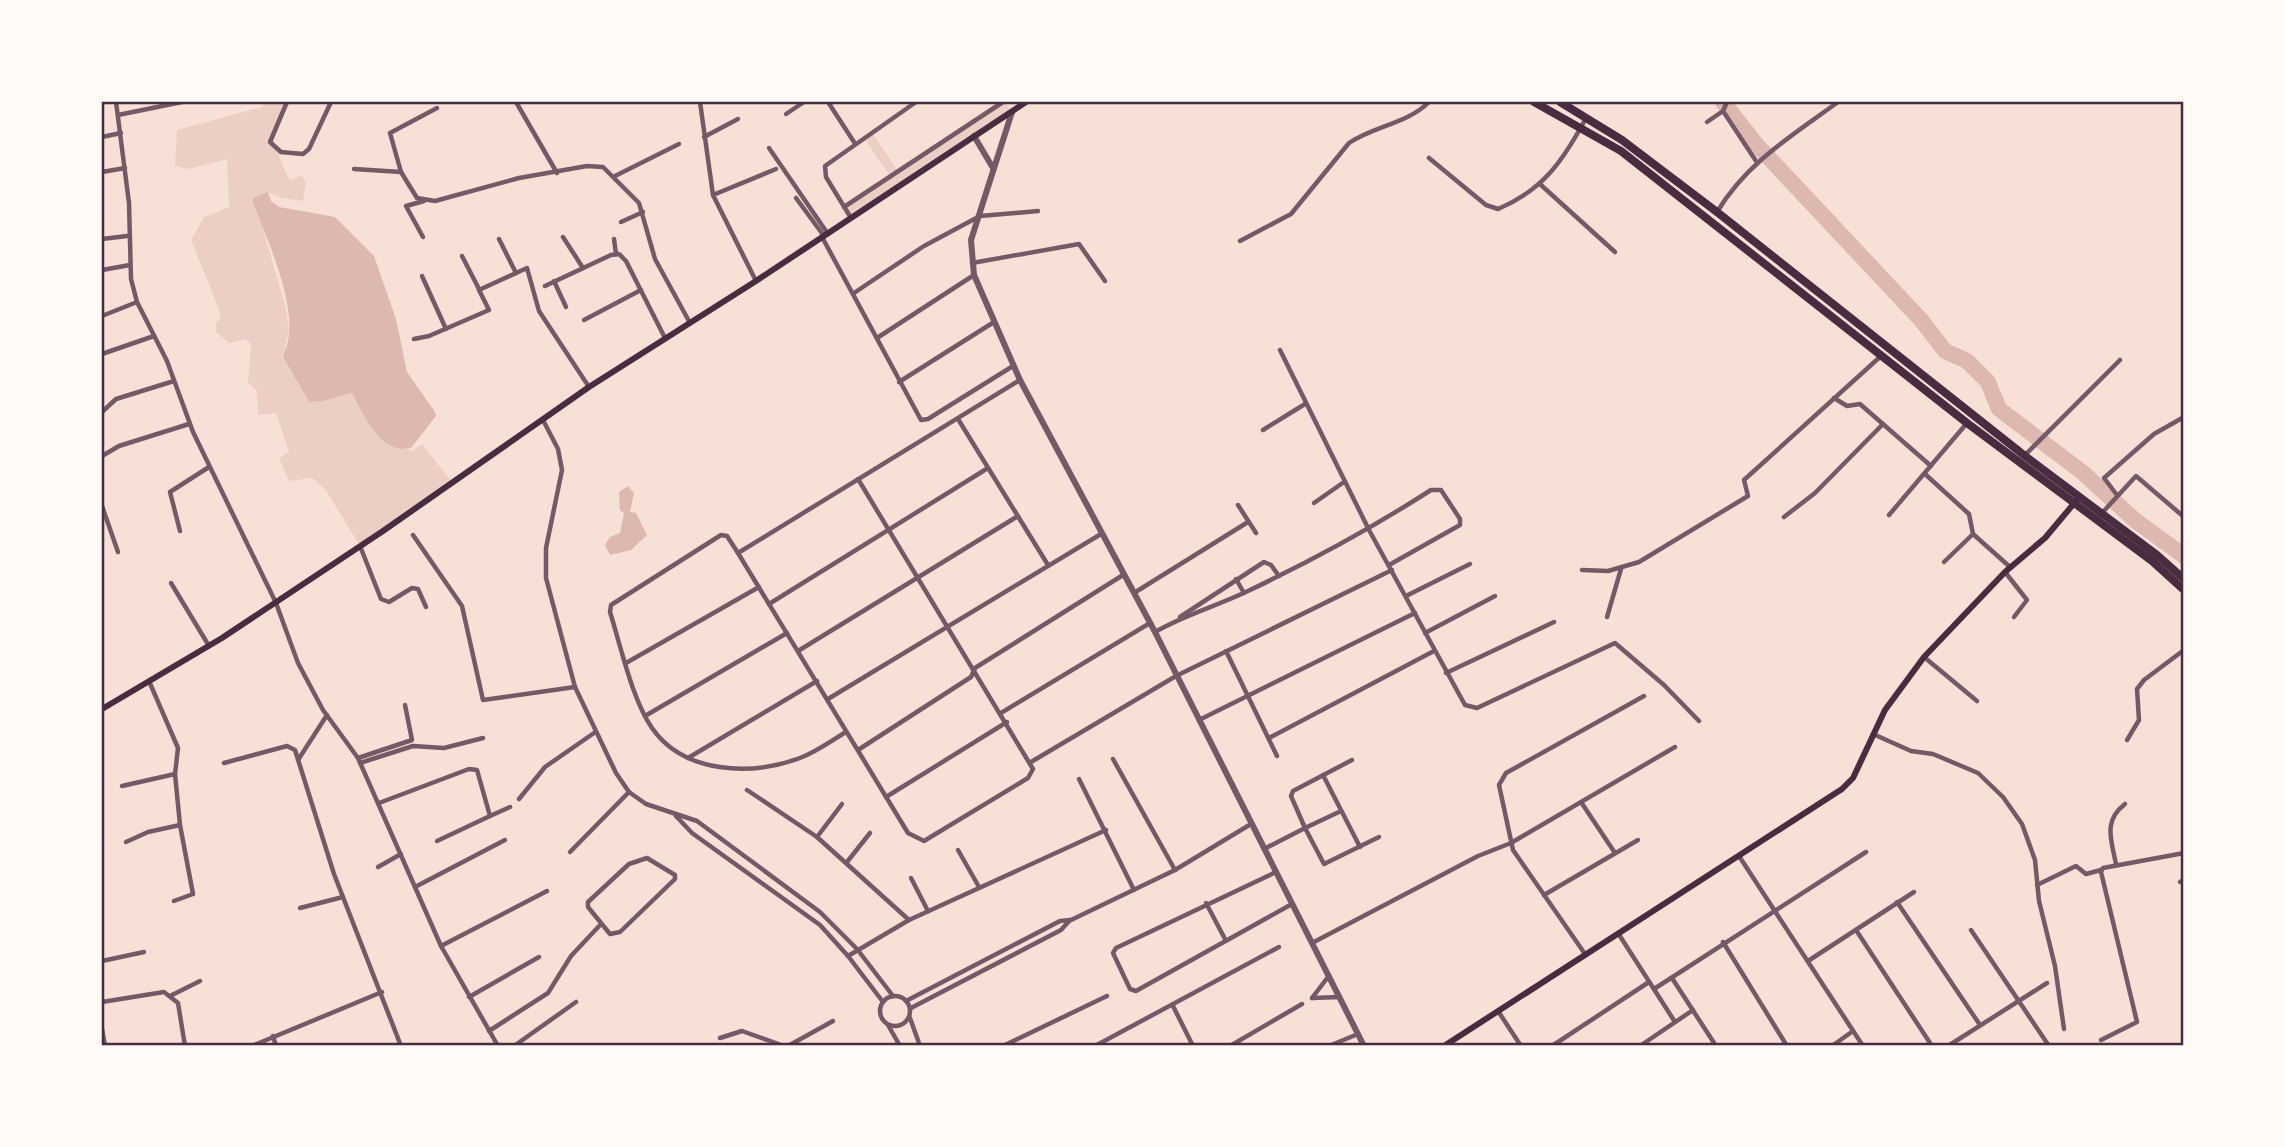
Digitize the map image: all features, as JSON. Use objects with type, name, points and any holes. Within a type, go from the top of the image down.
[{"type":"highway","points":[[1534,102],[1581,126],[1641,166],[1967,423],[2077,500],[2183,590]]},
{"type":"highway","points":[[1560,102],[1587,116],[1717,212],[2025,456],[2036,470]]},
{"type":"highway","points":[[2077,500],[2102,513],[2183,579]]},
{"type":"main road","points":[[102,709],[276,603],[589,387],[756,281],[1026,102]]},
{"type":"main road","points":[[1444,1045],[1842,789],[1853,778],[1872,733],[1924,657],[2007,570],[2045,538],[2077,500]]},
{"type":"street","points":[[116,102],[125,168],[130,265],[137,302],[174,381],[189,424],[276,603],[298,663],[327,715],[359,761],[441,946],[498,1045]]},
{"type":"street","points":[[118,115],[182,102]]},
{"type":"street","points":[[287,102],[270,142],[281,152],[303,154],[309,149],[331,102]]},
{"type":"street","points":[[516,102],[557,173]]},
{"type":"street","points":[[700,102],[713,195],[756,281]]},
{"type":"street","points":[[786,114],[804,102]]},
{"type":"street","points":[[828,102],[854,142]]},
{"type":"street","points":[[851,218],[826,177],[824,168],[854,142],[916,102]]},
{"type":"street","points":[[844,207],[1004,102],[1012,112],[971,240],[974,275],[1020,380],[1155,632],[1197,720],[1364,1045]]},
{"type":"street","points":[[1240,241],[1291,214],[1349,143],[1360,135],[1406,119],[1429,102]]},
{"type":"street","points":[[1707,122],[1724,110],[1727,102]]},
{"type":"street","points":[[1717,212],[1731,190],[1757,160],[1838,102]]},
{"type":"street","points":[[429,201],[412,193],[401,172],[390,132],[437,108]]},
{"type":"street","points":[[1724,110],[1757,160]]},
{"type":"street","points":[[1429,158],[1486,205],[1498,209],[1525,197],[1541,185],[1587,116]]},
{"type":"street","points":[[704,137],[738,119]]},
{"type":"street","points":[[102,137],[121,134]]},
{"type":"street","points":[[974,136],[993,168]]},
{"type":"street","points":[[615,176],[679,144]]},
{"type":"street","points":[[769,148],[824,236],[919,418],[923,420],[1013,366]]},
{"type":"street","points":[[423,237],[406,206],[447,199],[519,178],[596,166],[615,176],[643,212],[649,244],[679,309],[690,324]]},
{"type":"street","points":[[102,172],[125,168]]},
{"type":"street","points":[[354,169],[401,172]]},
{"type":"street","points":[[713,195],[776,169]]},
{"type":"street","points":[[1541,185],[1615,252]]},
{"type":"street","points":[[796,198],[824,236]]},
{"type":"street","points":[[854,293],[924,246],[979,216],[1038,211]]},
{"type":"street","points":[[621,222],[643,212]]},
{"type":"street","points":[[102,239],[127,236]]},
{"type":"street","points":[[563,237],[583,268]]},
{"type":"street","points":[[499,239],[516,273]]},
{"type":"street","points":[[614,239],[616,254],[626,261],[665,339]]},
{"type":"street","points":[[972,264],[1079,244],[1105,281]]},
{"type":"street","points":[[545,285],[616,254]]},
{"type":"street","points":[[414,339],[446,330],[489,310],[462,256]]},
{"type":"street","points":[[102,270],[130,265]]},
{"type":"street","points":[[480,290],[527,268],[539,311],[589,387]]},
{"type":"street","points":[[877,338],[974,275]]},
{"type":"street","points":[[422,276],[446,330]]},
{"type":"street","points":[[554,281],[566,307]]},
{"type":"street","points":[[584,320],[641,290]]},
{"type":"street","points":[[102,316],[137,302]]},
{"type":"street","points":[[899,382],[994,322]]},
{"type":"street","points":[[102,354],[154,335]]},
{"type":"street","points":[[1280,350],[1369,530],[1465,705],[1473,709],[1615,643],[1664,685],[1699,721]]},
{"type":"street","points":[[1582,570],[1621,568],[1639,562],[1748,496],[1744,480],[1882,355]]},
{"type":"street","points":[[2025,456],[2120,360]]},
{"type":"street","points":[[738,553],[1020,380]]},
{"type":"street","points":[[102,412],[117,399],[174,381]]},
{"type":"street","points":[[1835,398],[1847,406],[1860,404],[1931,466]]},
{"type":"street","points":[[1263,430],[1305,404]]},
{"type":"street","points":[[2117,495],[2104,478],[2154,435],[2183,417]]},
{"type":"street","points":[[958,419],[1048,565]]},
{"type":"street","points":[[543,420],[558,449],[562,470],[546,548],[546,578],[575,687],[594,733],[629,792],[655,809],[697,821],[754,860],[820,912],[857,949],[893,996],[906,1001],[911,1008],[910,1017],[920,1045]]},
{"type":"street","points":[[1889,514],[1967,423]]},
{"type":"street","points":[[102,456],[119,446],[189,424]]},
{"type":"street","points":[[1784,517],[1815,493],[1883,424]]},
{"type":"street","points":[[180,531],[170,492],[209,467]]},
{"type":"street","points":[[769,604],[988,468]]},
{"type":"street","points":[[1925,474],[1969,514],[1973,534],[2007,570],[2027,600],[2014,617]]},
{"type":"street","points":[[2102,513],[2136,476],[2183,517]]},
{"type":"street","points":[[846,732],[811,753],[778,764],[727,768],[687,758],[658,736],[645,716],[610,612],[611,605],[721,536],[729,538],[908,833],[923,841],[1028,778],[1033,772],[1031,762],[975,668],[858,480]]},
{"type":"street","points":[[1314,503],[1344,482]]},
{"type":"street","points":[[1031,762],[1176,676],[1390,568],[1458,526],[1460,519],[1444,492],[1435,489],[1369,530],[1279,576],[1244,593],[1179,618]]},
{"type":"street","points":[[1238,505],[1256,533]]},
{"type":"street","points":[[102,506],[118,552]]},
{"type":"street","points":[[798,651],[1018,516]]},
{"type":"street","points":[[1133,593],[1248,522]]},
{"type":"street","points":[[828,699],[1101,534]]},
{"type":"street","points":[[1944,562],[1973,534]]},
{"type":"street","points":[[414,535],[460,600],[483,700],[575,687]]},
{"type":"street","points":[[360,546],[381,599],[389,602],[412,588],[418,589],[426,607]]},
{"type":"street","points":[[1155,632],[1266,562],[1279,576]]},
{"type":"street","points":[[1406,596],[1470,564]]},
{"type":"street","points":[[1607,617],[1621,568]]},
{"type":"street","points":[[858,750],[971,677],[975,668],[1124,575]]},
{"type":"street","points":[[1237,579],[1244,593]]},
{"type":"street","points":[[171,583],[209,646]]},
{"type":"street","points":[[626,663],[759,587]]},
{"type":"street","points":[[1425,633],[1495,596]]},
{"type":"street","points":[[1197,720],[1415,613]]},
{"type":"street","points":[[1446,673],[1554,622]]},
{"type":"street","points":[[1001,713],[1150,623]]},
{"type":"street","points":[[645,716],[787,633]]},
{"type":"street","points":[[2127,740],[2139,720],[2137,689],[2144,680],[2183,650]]},
{"type":"street","points":[[1226,651],[1278,756]]},
{"type":"street","points":[[1269,738],[1434,651]]},
{"type":"street","points":[[1924,657],[1977,701]]},
{"type":"street","points":[[149,681],[178,748],[175,774],[180,825],[193,894],[174,901]]},
{"type":"street","points":[[687,758],[817,681]]},
{"type":"street","points":[[1585,954],[1511,843],[1499,785],[1501,778],[1644,696]]},
{"type":"street","points":[[359,761],[412,740],[405,705]]},
{"type":"street","points":[[298,760],[327,715]]},
{"type":"street","points":[[886,797],[1007,722]]},
{"type":"street","points":[[519,799],[545,767],[594,733]]},
{"type":"street","points":[[1872,733],[1911,751],[1933,754],[1970,768],[1990,784],[2022,824],[2035,860],[2037,885],[2064,1029]]},
{"type":"street","points":[[359,761],[413,747],[444,748],[483,738]]},
{"type":"street","points":[[224,763],[290,746],[298,760],[343,897],[401,1045]]},
{"type":"street","points":[[1312,943],[1478,856],[1511,843],[1675,747]]},
{"type":"street","points":[[1113,759],[1175,870]]},
{"type":"street","points":[[1352,760],[1292,793],[1305,828],[1324,864],[1379,836]]},
{"type":"street","points":[[379,803],[473,769],[481,777],[490,816]]},
{"type":"street","points":[[122,786],[175,774]]},
{"type":"street","points":[[1323,775],[1360,846]]},
{"type":"street","points":[[1079,779],[1134,890]]},
{"type":"street","points":[[747,790],[817,837],[909,920]]},
{"type":"street","points":[[570,852],[629,792]]},
{"type":"street","points":[[1581,802],[1615,853]]},
{"type":"street","points":[[817,837],[842,804]]},
{"type":"street","points":[[2116,864],[2110,818],[2125,804]]},
{"type":"street","points":[[438,841],[510,807]]},
{"type":"street","points":[[1264,849],[1341,811]]},
{"type":"street","points":[[675,815],[692,834],[820,925],[883,1002],[881,1017],[900,1045]]},
{"type":"street","points":[[911,1008],[1060,930],[1071,920],[1175,870],[1251,824]]},
{"type":"street","points":[[126,842],[148,832],[180,825]]},
{"type":"street","points":[[848,956],[909,920],[1106,830]]},
{"type":"street","points":[[847,862],[870,833]]},
{"type":"street","points":[[415,887],[505,840]]},
{"type":"street","points":[[1544,895],[1638,840]]},
{"type":"street","points":[[958,850],[979,887]]},
{"type":"street","points":[[1654,989],[1866,852]]},
{"type":"street","points":[[2037,885],[2076,866],[2086,874],[2116,864],[2183,853]]},
{"type":"street","points":[[378,867],[401,854]]},
{"type":"street","points":[[1739,855],[1863,1045]]},
{"type":"street","points":[[647,858],[675,875],[675,879],[620,932],[610,934],[601,925],[587,907],[588,902],[629,864],[647,858]]},
{"type":"street","points":[[2101,1040],[2137,1022],[2102,870]]},
{"type":"street","points":[[1276,872],[1206,902],[1114,950],[1130,989],[1136,991],[1292,904]]},
{"type":"street","points":[[912,878],[929,911]]},
{"type":"street","points":[[441,946],[547,891]]},
{"type":"street","points":[[1808,961],[1914,891]]},
{"type":"street","points":[[300,908],[343,897]]},
{"type":"street","points":[[1206,902],[1225,939]]},
{"type":"street","points":[[1898,902],[1980,1025]]},
{"type":"street","points":[[906,1001],[1060,921],[1071,920]]},
{"type":"street","points":[[489,1031],[548,993],[571,956],[601,925]]},
{"type":"street","points":[[1856,930],[1932,1045]]},
{"type":"street","points":[[1971,930],[2049,1045]]},
{"type":"street","points":[[1618,933],[1675,1022]]},
{"type":"street","points":[[1723,943],[1787,1045]]},
{"type":"street","points":[[1095,1045],[1173,1006],[1279,947]]},
{"type":"street","points":[[102,961],[144,952]]},
{"type":"street","points":[[469,997],[539,957]]},
{"type":"street","points":[[1329,976],[1312,998],[1341,997]]},
{"type":"street","points":[[1672,978],[1716,1045]]},
{"type":"street","points":[[170,996],[200,981]]},
{"type":"street","points":[[1552,1045],[1649,982]]},
{"type":"street","points":[[1948,1045],[2048,983]]},
{"type":"street","points":[[102,1002],[164,992],[178,1003],[185,1045]]},
{"type":"street","points":[[252,1045],[382,992]]},
{"type":"street","points":[[883,1002],[893,996]]},
{"type":"street","points":[[1003,1045],[1107,996]]},
{"type":"street","points":[[514,1045],[576,1002]]},
{"type":"street","points":[[1230,1045],[1302,1004]]},
{"type":"street","points":[[1173,1006],[1193,1045]]},
{"type":"street","points":[[1498,1010],[1521,1045]]},
{"type":"street","points":[[1640,1045],[1693,1010]]},
{"type":"street","points":[[888,1025],[901,1026],[910,1017]]},
{"type":"street","points":[[720,1038],[742,1031],[786,1045],[833,1021]]},
{"type":"street","points":[[102,1029],[105,1045]]},
{"type":"street","points":[[1832,1045],[1853,1031]]},
{"type":"street","points":[[1329,1045],[1358,1034]]},
{"type":"street","points":[[273,1036],[275,1045]]},
{"type":"street","points":[[1648,1040],[1652,1045]]},
{"type":"shaded area","points":[[265,102],[287,102],[271,140],[290,180],[302,175],[306,184],[303,201],[282,198],[268,192],[254,198],[285,305],[289,330],[283,357],[309,402],[352,393],[379,436],[388,444],[412,451],[422,444],[452,482],[360,546],[325,489],[312,478],[289,481],[279,458],[289,452],[276,413],[258,415],[257,391],[248,383],[251,344],[246,339],[229,343],[216,332],[216,323],[221,318],[191,240],[204,217],[229,207],[227,159],[189,169],[175,166],[177,130],[262,107]]},
{"type":"shaded area","points":[[1005,102],[1012,112],[851,218],[844,207],[890,176],[863,137],[871,131],[898,171]]},
{"type":"shaded area","points":[[268,192],[271,201],[279,207],[335,217],[374,256],[396,319],[407,372],[436,416],[411,448],[400,449],[382,439],[368,422],[352,393],[309,402],[283,357],[288,341],[288,308],[279,271],[253,202],[253,198]]},
{"type":"shaded area","points":[[628,486],[634,493],[630,512],[636,513],[647,535],[631,550],[610,555],[605,545],[610,537],[620,533],[624,513],[620,510],[619,492]]},
{"type":"waterway","points":[[1723,102],[1756,144],[1922,321],[1945,351],[1967,361],[1988,382],[1999,409],[2082,472],[2136,521],[2184,556]]}]
